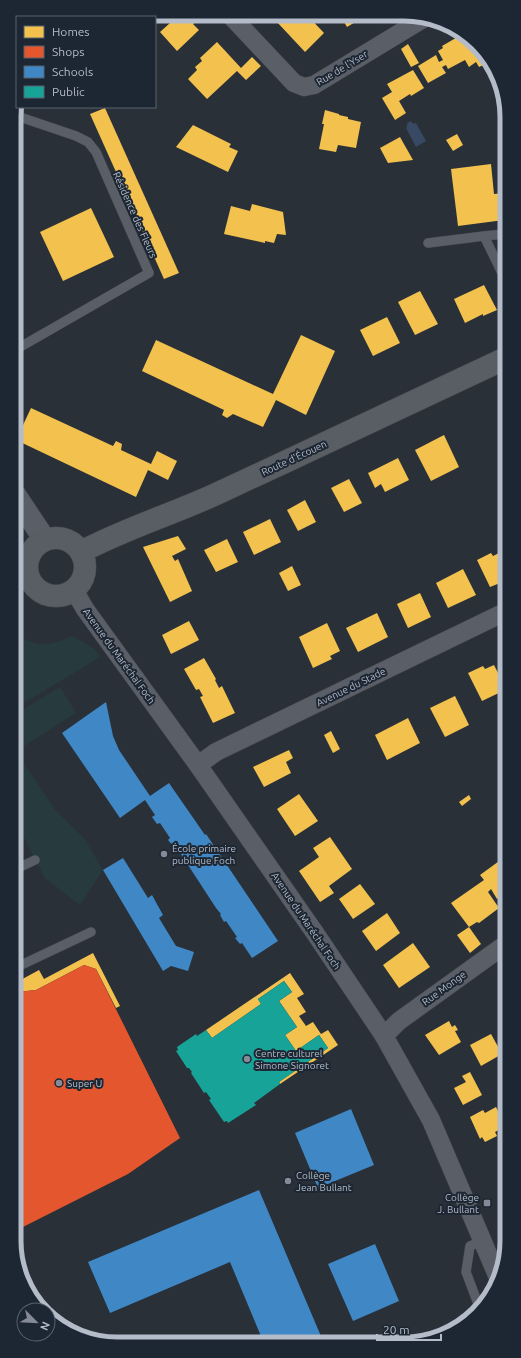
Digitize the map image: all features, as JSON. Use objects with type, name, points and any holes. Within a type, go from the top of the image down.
[{"type":"main road","name":"Route d'Écouen","points":[[81,552],[275,467],[500,361]]},
{"type":"main road","points":[[53,538],[65,540],[76,546],[81,552],[85,568],[84,576],[80,584],[66,595],[57,597],[48,596],[22,579],[30,554],[34,548],[45,540],[53,538]]},
{"type":"street","name":"Rue de l'Yser","points":[[236,21],[294,83],[304,87],[314,85],[418,22]]},
{"type":"street","points":[[21,504],[45,540]]},
{"type":"street","name":"Avenue du Maréchal Foch","points":[[74,590],[85,609],[198,765],[315,933],[384,1036],[431,1120],[495,1271]]},
{"type":"street","name":"Avenue du Stade","points":[[198,765],[216,752],[500,614]]},
{"type":"street","name":"Rue Monge","points":[[384,1036],[399,1021],[500,948]]},
{"type":"lane","name":"Résidence des Fleurs","points":[[21,117],[76,136],[88,142],[96,152],[148,273],[21,347]]},
{"type":"lane","points":[[428,243],[500,234]]},
{"type":"lane","points":[[484,236],[500,269]]},
{"type":"lane","points":[[21,867],[35,860]]},
{"type":"lane","points":[[21,965],[91,932]]},
{"type":"lane","points":[[478,1303],[466,1272],[470,1246],[482,1241]]},
{"type":"green space","points":[[72,636],[93,648],[100,657],[21,705],[21,637],[31,642],[44,644],[57,642]]},
{"type":"green space","points":[[60,687],[76,713],[24,746],[21,742],[21,711]]},
{"type":"green space","points":[[21,758],[56,811],[84,838],[103,870],[80,905],[45,878],[21,832]]},
{"type":"water","points":[[410,121],[414,124],[416,123],[426,141],[416,147],[406,128]]},
{"type":"building: Homes","points":[[172,21],[196,21],[193,24],[199,30],[177,51],[160,32]]},
{"type":"building: Homes","points":[[276,21],[313,21],[324,33],[305,52]]},
{"type":"building: Homes","points":[[344,21],[357,21],[347,27]]},
{"type":"building: Homes","points":[[457,37],[476,54],[484,65],[479,67],[476,62],[469,67],[465,60],[448,69],[446,65],[442,67],[446,73],[428,83],[418,66],[436,55],[439,62],[443,60],[438,51],[443,48],[442,46]]},
{"type":"building: Homes","points":[[217,42],[241,68],[252,57],[261,66],[246,80],[237,71],[207,99],[188,79],[197,70],[195,67],[202,61],[200,58]]},
{"type":"building: Homes","points":[[408,44],[419,63],[411,67],[401,49]]},
{"type":"building: Homes","points":[[413,70],[424,88],[399,101],[406,113],[395,120],[382,98],[392,92],[387,84]]},
{"type":"building: Homes","points":[[105,108],[179,273],[164,279],[90,114]]},
{"type":"building: Homes","points":[[325,110],[348,117],[348,119],[361,122],[356,148],[338,145],[336,152],[319,149]]},
{"type":"building: Homes","points":[[193,125],[231,144],[229,147],[238,151],[228,172],[176,147]]},
{"type":"building: Homes","points":[[457,134],[463,145],[453,151],[446,140]]},
{"type":"building: Homes","points":[[400,137],[413,160],[388,163],[380,148]]},
{"type":"building: Homes","points":[[491,164],[494,194],[500,193],[500,221],[458,226],[451,169]]},
{"type":"building: Homes","points":[[252,204],[283,212],[286,235],[277,234],[274,243],[265,241],[265,243],[224,234],[231,206],[250,211]]},
{"type":"building: Homes","points":[[91,208],[114,257],[63,281],[40,232]]},
{"type":"building: Homes","points":[[484,285],[497,310],[483,316],[483,314],[465,323],[454,299]]},
{"type":"building: Homes","points":[[420,291],[438,324],[415,335],[398,302]]},
{"type":"building: Homes","points":[[387,317],[400,343],[373,356],[360,330]]},
{"type":"building: Homes","points":[[301,335],[335,351],[306,415],[276,400],[263,427],[233,414],[227,418],[222,415],[224,410],[142,371],[156,340],[273,394]]},
{"type":"building: Homes","points":[[31,408],[113,446],[116,441],[122,444],[121,450],[151,464],[157,451],[177,461],[168,480],[148,470],[136,497],[21,442],[21,429]]},
{"type":"building: Homes","points":[[444,435],[459,467],[431,481],[415,450]]},
{"type":"building: Homes","points":[[398,458],[409,480],[385,492],[381,484],[375,488],[368,473]]},
{"type":"building: Homes","points":[[349,479],[362,503],[344,512],[331,488]]},
{"type":"building: Homes","points":[[305,500],[316,522],[298,531],[287,510]]},
{"type":"building: Homes","points":[[270,519],[281,542],[254,555],[243,532]]},
{"type":"building: Homes","points":[[178,536],[186,549],[172,556],[175,561],[178,559],[192,591],[170,602],[143,547]]},
{"type":"building: Homes","points":[[227,539],[238,562],[216,572],[204,550]]},
{"type":"building: Homes","points":[[500,552],[500,583],[490,587],[477,560],[491,553],[493,556]]},
{"type":"building: Homes","points":[[292,566],[301,585],[288,591],[279,573]]},
{"type":"building: Homes","points":[[463,569],[476,595],[448,608],[436,583]]},
{"type":"building: Homes","points":[[420,593],[431,617],[408,628],[397,604]]},
{"type":"building: Homes","points":[[377,613],[388,637],[358,652],[346,628]]},
{"type":"building: Homes","points":[[189,621],[199,640],[171,654],[162,635]]},
{"type":"building: Homes","points":[[327,623],[340,651],[330,656],[332,659],[313,668],[299,637]]},
{"type":"building: Homes","points":[[204,658],[216,679],[215,680],[219,688],[222,686],[235,713],[213,723],[200,697],[203,696],[199,689],[196,690],[184,669]]},
{"type":"building: Homes","points":[[494,665],[500,677],[500,692],[482,701],[468,673],[483,666],[485,669]]},
{"type":"building: Homes","points":[[455,696],[469,725],[445,737],[430,708]]},
{"type":"building: Homes","points":[[408,718],[420,743],[387,760],[375,735]]},
{"type":"building: Homes","points":[[331,731],[340,749],[333,753],[324,735]]},
{"type":"building: Homes","points":[[289,750],[293,758],[286,762],[291,773],[264,787],[253,767]]},
{"type":"building: Homes","points":[[299,794],[318,821],[295,836],[277,809]]},
{"type":"building: Homes","points":[[469,795],[471,799],[462,806],[459,802]]},
{"type":"building: Homes","points":[[330,837],[352,869],[329,886],[334,893],[320,902],[299,871],[319,857],[313,848]]},
{"type":"building: Homes","points":[[500,860],[500,897],[497,899],[491,889],[488,892],[499,908],[479,923],[477,922],[469,927],[451,903],[484,880],[480,875]]},
{"type":"building: Homes","points":[[360,884],[375,904],[353,919],[339,899]]},
{"type":"building: Homes","points":[[387,913],[400,933],[376,951],[362,931]]},
{"type":"building: Homes","points":[[469,927],[481,944],[470,953],[457,935]]},
{"type":"building: Homes","points":[[413,943],[430,967],[399,988],[383,965]]},
{"type":"building: Homes","points":[[93,953],[120,1006],[116,1008],[96,969],[84,965],[36,990],[21,992],[21,980],[39,970],[44,979]]},
{"type":"building: Homes","points":[[290,973],[304,994],[297,998],[306,1012],[299,1016],[306,1026],[313,1022],[321,1034],[328,1030],[338,1045],[280,1084],[279,1082],[328,1048],[319,1035],[296,1051],[285,1035],[297,1027],[279,1001],[292,992],[284,981],[258,999],[261,1004],[212,1038],[206,1030]]},
{"type":"building: Homes","points":[[449,1021],[452,1027],[455,1025],[458,1030],[455,1031],[461,1042],[439,1055],[425,1035]]},
{"type":"building: Homes","points":[[491,1034],[500,1050],[500,1055],[481,1066],[470,1045]]},
{"type":"building: Homes","points":[[470,1072],[482,1095],[463,1105],[454,1088],[466,1082],[462,1076]]},
{"type":"building: Homes","points":[[496,1107],[500,1115],[500,1129],[495,1132],[497,1136],[485,1142],[482,1137],[480,1139],[470,1117],[483,1110],[485,1113]]},
{"type":"building: Shops","points":[[84,965],[96,969],[180,1138],[128,1174],[21,1228],[21,992],[36,990]]},
{"type":"building: Schools","points":[[106,702],[113,736],[119,750],[150,796],[169,783],[205,835],[206,834],[278,941],[252,958],[242,943],[240,944],[235,938],[237,937],[226,921],[224,922],[220,915],[221,914],[175,845],[173,846],[168,840],[170,838],[160,823],[157,824],[152,817],[155,815],[145,800],[120,818],[62,733]]},
{"type":"building: Schools","points":[[123,858],[148,898],[152,895],[163,915],[159,918],[176,946],[194,952],[188,971],[171,966],[163,971],[103,870]]},
{"type":"building: Schools","points":[[351,1109],[374,1165],[318,1188],[295,1133]]},
{"type":"building: Schools","points":[[259,1190],[321,1337],[261,1337],[230,1262],[110,1313],[88,1262]]},
{"type":"building: Schools","points":[[375,1244],[399,1301],[353,1321],[328,1264]]},
{"type":"building: Public","name":"Centre culturel Simone Signoret","points":[[284,981],[292,992],[279,1001],[297,1027],[285,1035],[296,1051],[319,1035],[328,1048],[279,1082],[280,1084],[254,1103],[256,1105],[228,1123],[227,1121],[224,1122],[209,1100],[211,1099],[206,1092],[204,1093],[191,1073],[192,1072],[189,1068],[187,1068],[176,1051],[178,1050],[177,1047],[196,1034],[197,1036],[206,1030],[212,1038],[261,1004],[258,999]]},
{"type":"place","name":"École primaire publique Foch","points":[[164,854]]},
{"type":"place","name":"Centre culturel Simone Signoret","points":[[247,1059]]},
{"type":"place","name":"Super U","points":[[59,1083]]},
{"type":"place","name":"Collège Jean Bullant","points":[[288,1181]]},
{"type":"place","name":"Collège J. Bullant","points":[[487,1203]]}]
